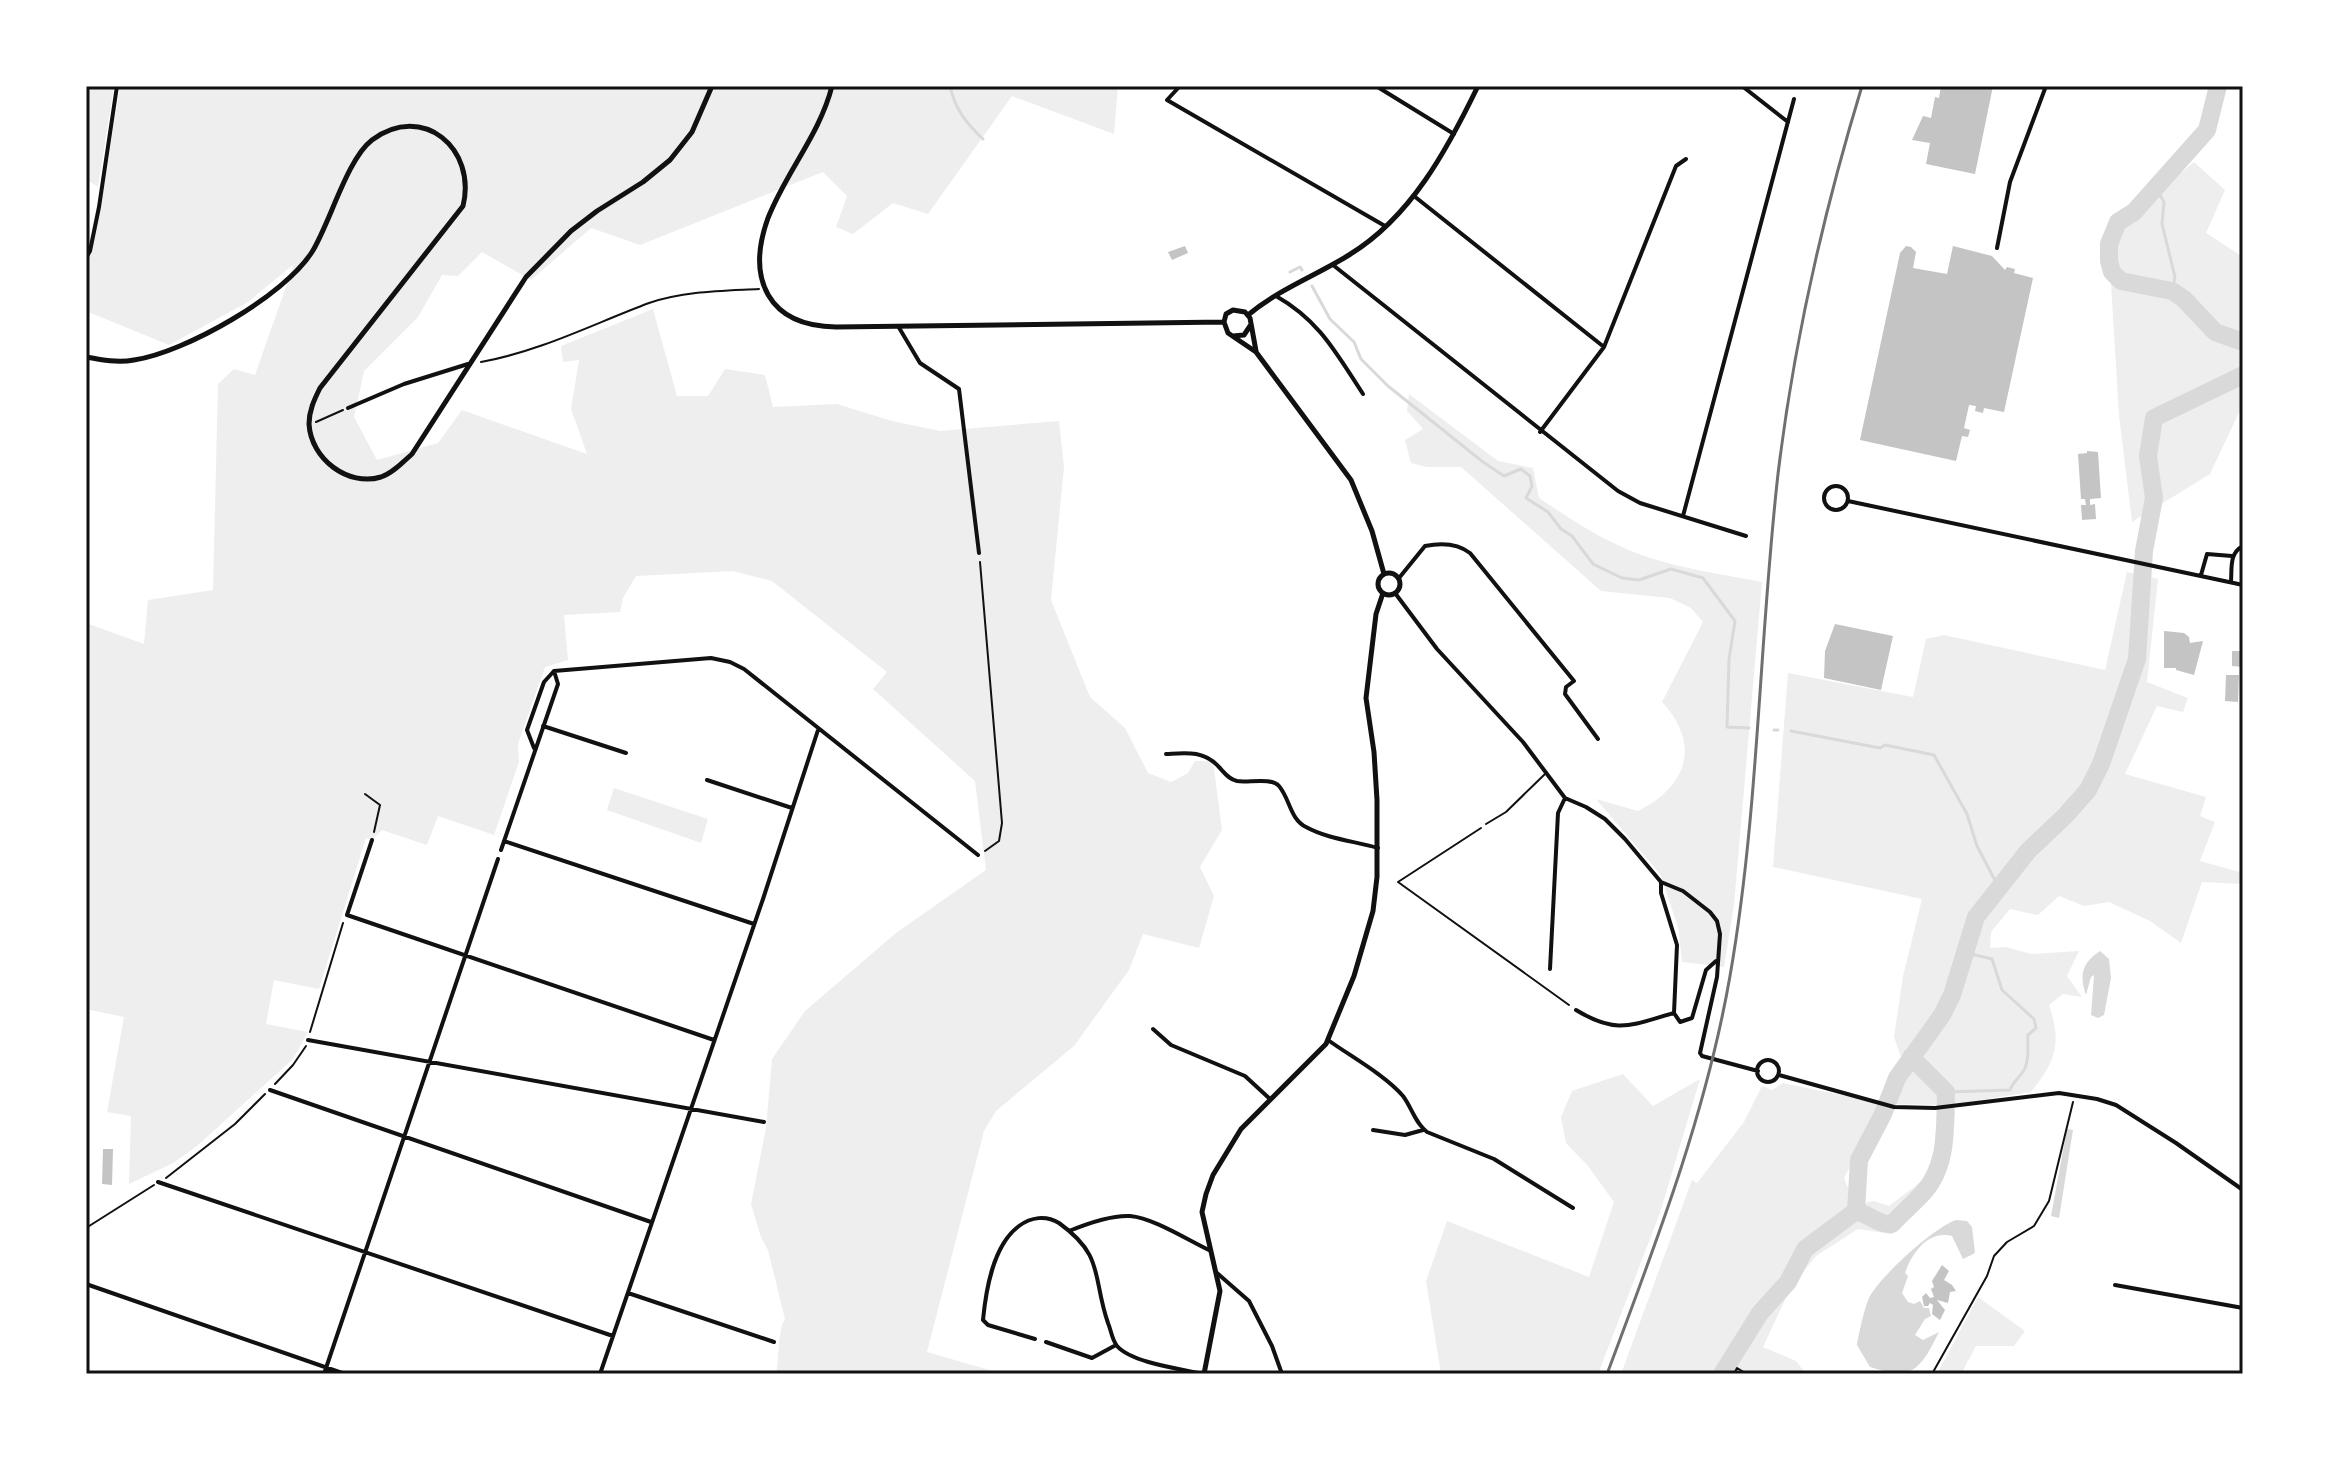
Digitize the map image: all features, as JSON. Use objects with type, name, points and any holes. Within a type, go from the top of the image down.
[{"type":"street","points":[[86,258],[99,207],[117,86]]},
{"type":"street","points":[[86,357],[118,362],[154,356],[195,338],[267,298],[296,274],[313,251],[354,165],[372,140],[399,127],[428,129],[446,140],[459,155],[466,183],[463,206],[320,388],[313,402],[309,425],[317,449],[336,470],[359,479],[390,473],[412,454],[526,277],[543,257],[597,211],[656,173],[683,146],[701,117],[712,86]]},
{"type":"street","points":[[832,86],[820,122],[767,220],[760,256],[764,289],[775,307],[796,321],[817,327],[1224,322]]},
{"type":"street","points":[[1180,86],[1167,100],[1385,226]]},
{"type":"street","points":[[1376,86],[1454,134]]},
{"type":"street","points":[[1248,315],[1273,295],[1352,253],[1385,226],[1430,175],[1478,86]]},
{"type":"street","points":[[1742,86],[1788,122]]},
{"type":"street","points":[[1997,248],[2010,182],[2046,86]]},
{"type":"street","points":[[1683,516],[1794,99]]},
{"type":"street","points":[[1540,432],[1604,347],[1676,166],[1686,159]]},
{"type":"street","points":[[1414,196],[1604,347]]},
{"type":"street","points":[[1333,265],[1618,491],[1640,503],[1746,536]]},
{"type":"street","points":[[1273,295],[1299,309],[1318,328],[1363,394]]},
{"type":"street","points":[[1256,352],[1248,315],[1242,310],[1226,314],[1226,330],[1256,352],[1351,480],[1372,531],[1384,574]]},
{"type":"street","points":[[1232,335],[1244,335],[1251,325]]},
{"type":"street","points":[[898,326],[920,363],[959,389],[979,553]]},
{"type":"street","points":[[348,408],[404,384],[468,364]]},
{"type":"street","points":[[1841,486],[1848,494],[1848,501],[1840,510],[1832,509],[1826,504],[1825,493],[1831,487],[1841,486]]},
{"type":"street","points":[[1848,501],[2243,585]]},
{"type":"street","points":[[1399,578],[1425,546],[1454,545],[1470,553],[1574,681],[1566,687],[1565,694],[1598,739]]},
{"type":"street","points":[[2231,582],[2232,556],[2236,549],[2243,546]]},
{"type":"street","points":[[2201,575],[2207,554],[2232,556]]},
{"type":"street","points":[[1035,1339],[988,1325],[983,1320],[1003,1240],[1030,1219],[1054,1220],[1082,1240],[1095,1264],[1105,1315],[1116,1345],[1132,1356],[1204,1374],[1220,1291],[1202,1212],[1206,1194],[1213,1175],[1241,1129],[1328,1040],[1354,976],[1373,911],[1378,848],[1374,752],[1366,698],[1376,614],[1383,593],[1378,583],[1384,574],[1391,573],[1399,578],[1401,584],[1395,593]]},
{"type":"street","points":[[1383,593],[1395,593]]},
{"type":"street","points":[[1395,593],[1437,649],[1523,742],[1565,798],[1605,819],[1661,882],[1683,891],[1717,921],[1720,934],[1717,977],[1700,1053],[1758,1071]]},
{"type":"street","points":[[535,750],[527,730],[544,682],[554,671],[711,658],[730,662],[744,669],[978,855]]},
{"type":"street","points":[[501,850],[558,684],[554,671]]},
{"type":"street","points":[[543,726],[626,753]]},
{"type":"street","points":[[600,1374],[818,730]]},
{"type":"street","points":[[1166,754],[1196,752],[1214,762],[1228,778],[1273,782],[1278,785],[1290,809],[1304,827],[1330,837],[1378,848]]},
{"type":"street","points":[[707,780],[792,808]]},
{"type":"street","points":[[1550,969],[1558,813],[1565,798]]},
{"type":"street","points":[[372,840],[347,915],[714,1040]]},
{"type":"street","points":[[504,841],[754,924]]},
{"type":"street","points":[[324,1374],[498,859]]},
{"type":"street","points":[[1661,882],[1661,893],[1677,945],[1674,1013],[1680,1022],[1692,1018],[1706,970],[1718,960]]},
{"type":"street","points":[[1576,1010],[1597,1023],[1621,1027],[1674,1013]]},
{"type":"street","points":[[1153,1029],[1171,1045],[1245,1076],[1270,1099]]},
{"type":"street","points":[[308,1040],[764,1122]]},
{"type":"street","points":[[1328,1040],[1403,1096],[1423,1130],[1494,1159],[1573,1208]]},
{"type":"street","points":[[1770,1061],[1777,1065],[1779,1075],[1769,1082],[1760,1078],[1758,1071],[1762,1063],[1770,1061]]},
{"type":"street","points":[[1779,1075],[1894,1107],[1935,1108],[2043,1094],[2075,1095],[2116,1105],[2243,1190]]},
{"type":"street","points":[[270,1090],[651,1222]]},
{"type":"street","points":[[1373,1130],[1405,1135],[1423,1130]]},
{"type":"street","points":[[158,1182],[613,1336]]},
{"type":"street","points":[[1069,1231],[1127,1215],[1152,1223],[1211,1251]]},
{"type":"street","points":[[1217,1273],[1249,1301],[1272,1346],[1282,1374]]},
{"type":"street","points":[[86,1284],[345,1374]]},
{"type":"street","points":[[2115,1285],[2243,1308]]},
{"type":"street","points":[[628,1292],[774,1342]]},
{"type":"street","points":[[1046,1342],[1092,1358],[1116,1345]]},
{"type":"lane","points":[[1486,824],[1506,812],[1546,773]]},
{"type":"path","points":[[468,364],[512,357],[652,302],[695,292],[764,289]]},
{"type":"path","points":[[309,425],[348,408]]},
{"type":"path","points":[[978,855],[999,841],[1002,823],[979,553]]},
{"type":"path","points":[[365,794],[380,805],[372,840]]},
{"type":"path","points":[[1486,824],[1398,882],[1576,1010]]},
{"type":"path","points":[[86,1228],[171,1176],[235,1124],[293,1065],[308,1040],[347,915]]},
{"type":"path","points":[[1932,1374],[1987,1276],[1994,1256],[2007,1242],[2034,1226],[2049,1201],[2075,1095]]},
{"type":"path","points":[[1734,1374],[1737,1368],[1747,1374]]},
{"type":"shaded area","points":[[86,86],[114,86],[98,187],[86,179]]},
{"type":"shaded area","points":[[120,86],[1118,86],[1114,134],[1012,96],[928,214],[893,203],[853,234],[836,227],[847,196],[823,172],[640,245],[591,228],[531,280],[482,252],[458,276],[442,275],[418,317],[364,371],[354,417],[377,460],[438,443],[462,410],[587,454],[571,409],[579,360],[563,362],[561,346],[653,309],[677,396],[708,396],[725,369],[765,375],[773,407],[837,404],[892,421],[940,431],[1059,421],[1064,467],[1051,600],[1090,697],[1125,728],[1148,773],[1171,782],[1188,773],[1195,761],[1213,761],[1222,830],[1200,867],[1214,896],[1199,948],[1143,934],[1129,970],[1074,1046],[996,1111],[984,1131],[927,1352],[1003,1374],[776,1374],[785,1319],[768,1250],[751,1204],[766,1128],[772,1059],[805,1011],[896,933],[986,870],[975,781],[873,689],[887,672],[772,581],[733,571],[636,576],[623,598],[620,612],[564,615],[568,660],[545,667],[518,744],[519,762],[494,835],[438,816],[427,845],[382,830],[372,840],[366,838],[319,989],[274,980],[266,1024],[308,1032],[293,1059],[197,1146],[173,1163],[129,1184],[131,1116],[107,1112],[124,1017],[86,1009],[86,623],[144,644],[148,600],[213,590],[218,384],[234,369],[255,375],[294,264],[248,302],[169,345],[86,311],[86,263],[100,211]]},
{"type":"shaded area","points":[[2194,162],[2225,190],[2206,233],[2243,257],[2243,404],[2210,474],[2132,522],[2119,415],[2110,267],[2125,220]]},
{"type":"shaded area","points":[[1409,394],[1498,461],[1533,468],[1539,498],[1602,537],[1657,560],[1762,582],[1734,905],[1724,967],[1682,962],[1678,927],[1660,874],[1596,799],[1638,811],[1655,801],[1678,777],[1685,748],[1682,733],[1662,702],[1703,622],[1691,608],[1670,598],[1601,591],[1461,467],[1427,467],[1411,463],[1405,440],[1423,429],[1407,411]]},
{"type":"shaded area","points":[[2127,572],[2158,579],[2147,682],[2188,698],[2183,712],[2157,706],[2125,774],[2206,797],[2200,816],[2215,822],[2200,861],[2243,873],[2243,884],[2202,882],[2181,943],[2150,921],[2109,902],[2084,906],[2059,896],[2038,915],[2010,909],[1991,932],[1990,948],[2006,947],[2031,954],[2079,951],[2067,976],[2082,997],[2063,994],[2049,1005],[2056,1041],[2046,1071],[2031,1092],[1950,1105],[1884,1104],[1901,1057],[1894,1037],[1903,976],[1922,899],[1773,867],[1788,673],[1913,697],[1926,639],[1944,635],[2105,670]]},
{"type":"shaded area","points":[[614,788],[708,819],[701,843],[607,810]]},
{"type":"shaded area","points":[[2100,951],[2109,959],[2111,978],[2104,1015],[2098,1018],[2091,1015],[2094,975],[2086,995],[2083,975],[2089,960]]},
{"type":"shaded area","points":[[1623,1074],[1653,1106],[1700,1079],[1660,1213],[1598,1374],[1441,1374],[1426,1281],[1447,1221],[1589,1277],[1614,1202],[1588,1166],[1566,1143],[1561,1117],[1572,1091]]},
{"type":"shaded area","points":[[1783,1083],[1884,1104],[1844,1178],[1855,1205],[1874,1201],[1889,1206],[1926,1178],[1934,1155],[1937,1111],[1955,1113],[1938,1183],[1892,1234],[1858,1229],[1816,1256],[1791,1287],[1763,1347],[1796,1361],[1806,1374],[1621,1374],[1692,1180],[1697,1183],[1744,1122],[1762,1086],[1772,1090]]},
{"type":"shaded area","points":[[2067,1129],[2073,1130],[2059,1218],[2051,1216]]},
{"type":"shaded area","points":[[1956,1220],[1967,1221],[1972,1227],[1975,1253],[1963,1259],[1952,1236],[1936,1236],[1922,1245],[1905,1273],[1908,1276],[1902,1293],[1908,1302],[1914,1304],[1920,1301],[1924,1308],[1929,1308],[1931,1316],[1925,1319],[1915,1335],[1923,1340],[1939,1332],[1926,1355],[1914,1369],[1906,1372],[1870,1367],[1857,1345],[1870,1296],[1909,1253]]},
{"type":"shaded area","points":[[1978,1297],[2025,1331],[2014,1346],[1976,1346],[1961,1374],[1937,1374]]},
{"type":"building","points":[[1941,86],[1993,86],[1975,174],[1926,164],[1930,143],[1912,140],[1923,116],[1931,118],[1935,97],[1939,98]]},
{"type":"building","points":[[1185,246],[1188,253],[1172,260],[1168,252]]},
{"type":"building","points":[[1906,246],[1916,252],[1913,268],[1947,274],[1953,246],[1992,256],[2005,270],[2007,267],[2015,269],[2014,273],[2033,278],[2004,412],[1984,408],[1983,413],[1975,411],[1976,406],[1969,405],[1964,428],[1970,430],[1968,437],[1962,436],[1956,461],[1860,440],[1900,253]]},
{"type":"building","points":[[2098,452],[2101,498],[2090,499],[2090,505],[2095,504],[2096,519],[2082,520],[2081,505],[2086,505],[2085,499],[2081,499],[2078,454]]},
{"type":"building","points":[[1835,624],[1893,636],[1881,690],[1824,678],[1825,651]]},
{"type":"building","points":[[2164,631],[2184,633],[2190,643],[2203,641],[2194,675],[2176,668],[2164,668]]},
{"type":"building","points":[[2232,651],[2243,651],[2243,667],[2232,666]]},
{"type":"building","points":[[2226,675],[2239,675],[2238,702],[2225,701]]},
{"type":"building","points":[[103,1149],[113,1149],[112,1185],[102,1184]]},
{"type":"building","points":[[1942,1265],[1949,1271],[1944,1280],[1956,1291],[1950,1292],[1948,1303],[1937,1300],[1945,1310],[1940,1320],[1932,1314],[1933,1305],[1924,1306],[1922,1297],[1926,1293],[1930,1298],[1934,1297],[1932,1281]]},
{"type":"waterway","points":[[950,86],[962,115],[983,139]]},
{"type":"waterway","points":[[2218,86],[2207,130],[2134,212],[2118,222],[2109,244],[2109,261],[2112,272],[2121,281],[2172,291],[2184,299],[2215,332],[2243,342]]},
{"type":"waterway","points":[[2156,188],[2164,202],[2162,224],[2175,277],[2172,291]]},
{"type":"waterway","points":[[1290,272],[1300,267],[1302,270]]},
{"type":"waterway","points":[[1312,286],[1330,319],[1354,342],[1361,359],[1388,386],[1504,476],[1521,469],[1530,476],[1532,486],[1526,498],[1548,512],[1561,529],[1572,536],[1593,564],[1622,578],[1639,580],[1671,569],[1703,578],[1735,621],[1729,659],[1727,727],[1749,728]]},
{"type":"waterway","points":[[1722,1374],[1760,1313],[1788,1282],[1805,1249],[1856,1211],[1859,1160],[1883,1114],[1897,1078],[1942,1015],[1952,995],[1976,917],[2028,851],[2088,790],[2101,764],[2137,659],[2144,551],[2154,498],[2148,456],[2154,418],[2243,375]]},
{"type":"waterway","points":[[1791,731],[1934,755],[1967,814],[1977,846],[2000,890]]},
{"type":"waterway","points":[[1946,1092],[2010,1090],[2025,1068],[2028,1035],[2036,1028],[2034,1019],[2002,990],[1992,959],[1963,952]]},
{"type":"waterway","points":[[1856,1211],[1892,1224],[1923,1193],[1937,1171],[1944,1146],[1946,1092],[1911,1057]]},
{"type":"railway","points":[[1607,1374],[1678,1178],[1720,1027],[1740,914],[1747,851],[1772,537],[1792,375],[1811,278],[1862,86]]}]
